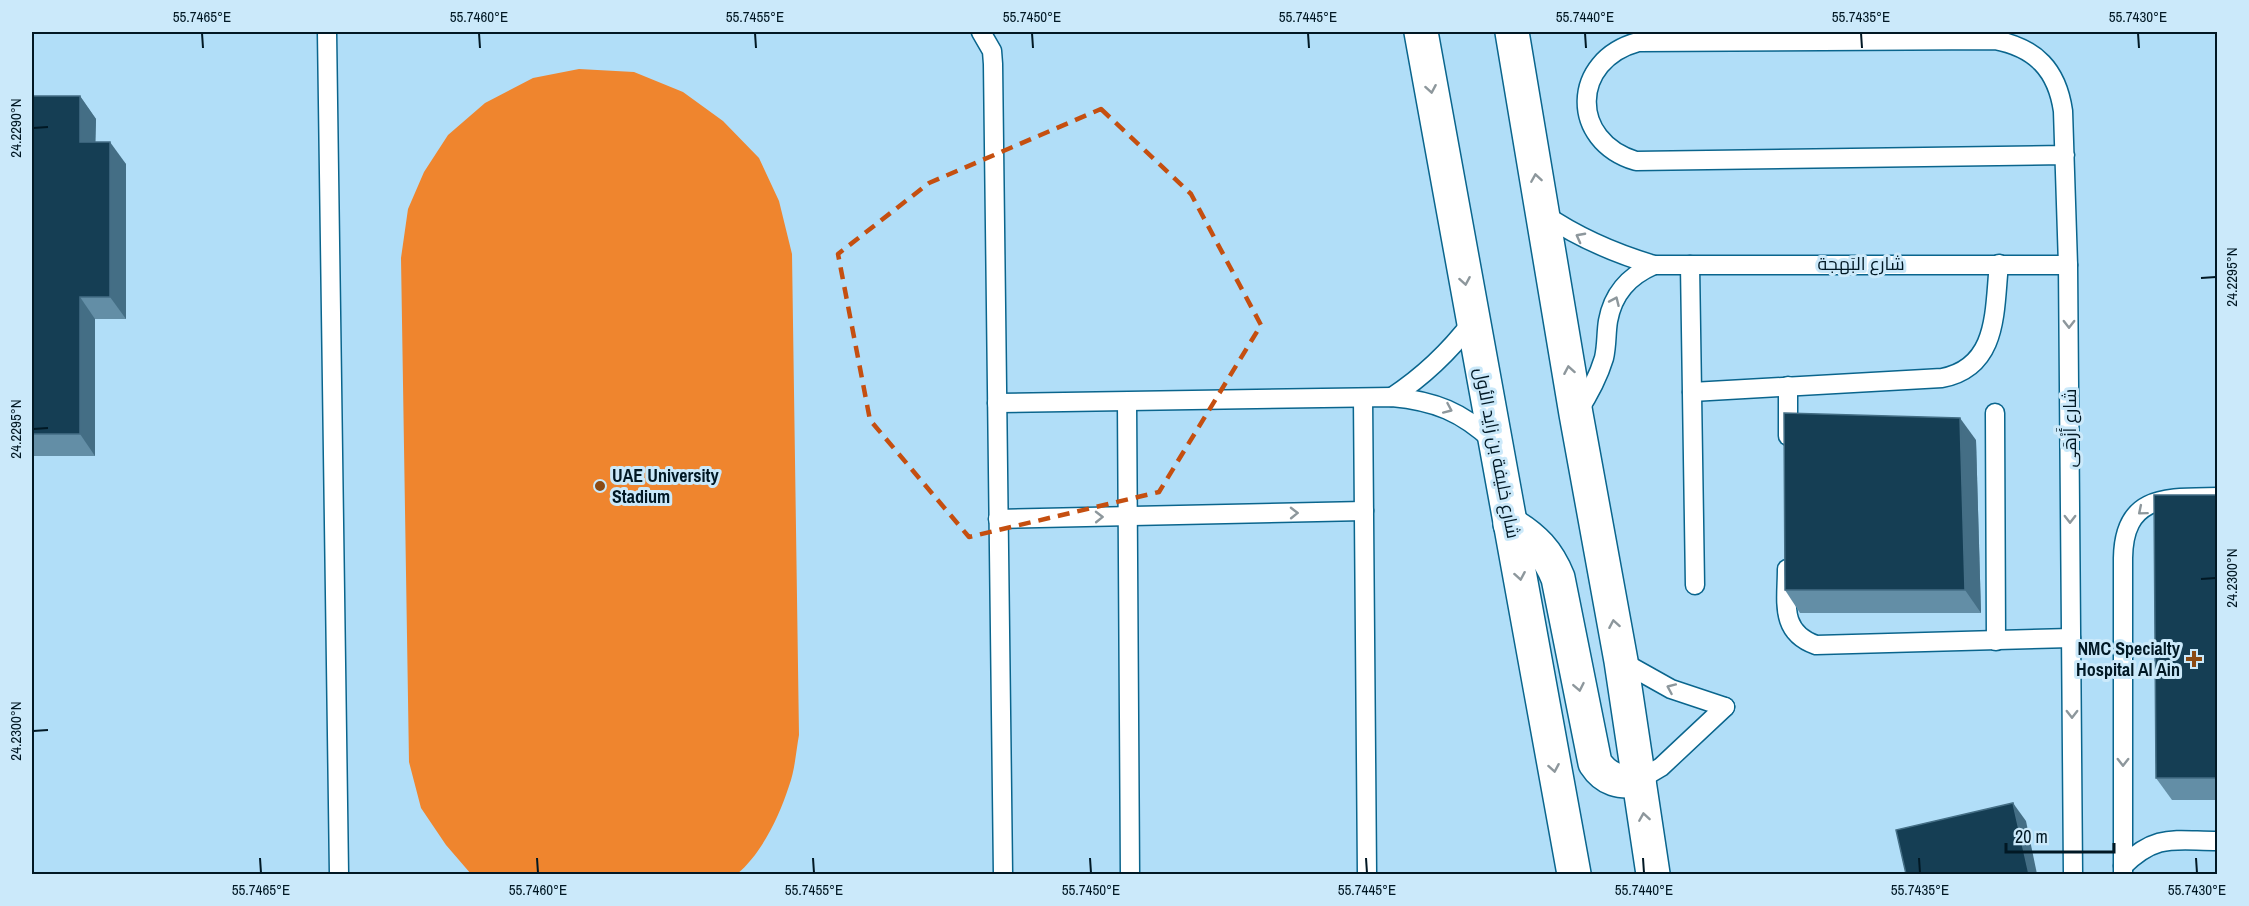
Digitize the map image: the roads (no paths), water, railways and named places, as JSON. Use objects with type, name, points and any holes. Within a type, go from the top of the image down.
[{"type":"main road","name":"شارع خليفة بن زايد الأول","points":[[1421,32],[1574,874]]},
{"type":"main road","points":[[1512,32],[1576,414],[1621,661],[1653,874]]},
{"type":"main road","points":[[1510,525],[1535,540],[1545,552],[1558,578],[1595,763],[1600,771],[1617,781],[1639,780]]},
{"type":"lane","points":[[327,32],[339,874]]},
{"type":"lane","points":[[981,32],[992,51],[993,64],[1003,874]]},
{"type":"lane","name":"شارع أَزْهَى","points":[[2065,155],[1636,161],[1621,157],[1608,148],[1594,130],[1586,108],[1587,93],[1591,78],[1599,65],[1623,46],[1638,42],[1979,35],[2018,46],[2037,58],[2048,69],[2061,96],[2065,155],[2073,874]]},
{"type":"lane","name":"شارع البَهجة","points":[[1542,213],[1595,245],[1654,265],[2068,265]]},
{"type":"lane","points":[[1692,392],[1942,378],[1963,372],[1980,357],[1990,337],[1999,264]]},
{"type":"lane","points":[[1576,414],[1589,395],[1598,374],[1608,340],[1611,307],[1617,293],[1640,271],[1654,265]]},
{"type":"lane","points":[[1690,265],[1695,585]]},
{"type":"lane","points":[[1392,397],[1415,382],[1436,363],[1472,322]]},
{"type":"lane","points":[[1787,457],[1788,386]]},
{"type":"lane","points":[[997,403],[1392,397],[1415,399],[1448,409],[1478,427],[1495,443]]},
{"type":"lane","points":[[1363,398],[1367,874]]},
{"type":"lane","points":[[1127,402],[1130,874]]},
{"type":"lane","points":[[1995,413],[1996,641]]},
{"type":"lane","points":[[2123,870],[2123,558],[2126,531],[2132,519],[2141,509],[2153,502],[2166,498],[2217,497]]},
{"type":"lane","points":[[998,519],[1364,511]]},
{"type":"lane","points":[[1787,551],[1788,620],[1798,636],[1816,645],[2071,638]]},
{"type":"lane","points":[[1621,661],[1671,689],[1725,707],[1660,767],[1639,780]]},
{"type":"lane","points":[[2123,870],[2137,853],[2149,845],[2164,841],[2217,841]]},
{"type":"place","name":"UAE University Stadium","points":[[600,486]]},
{"type":"place","name":"NMC Specialty Hospital Al Ain","points":[[2194,659]]}]
